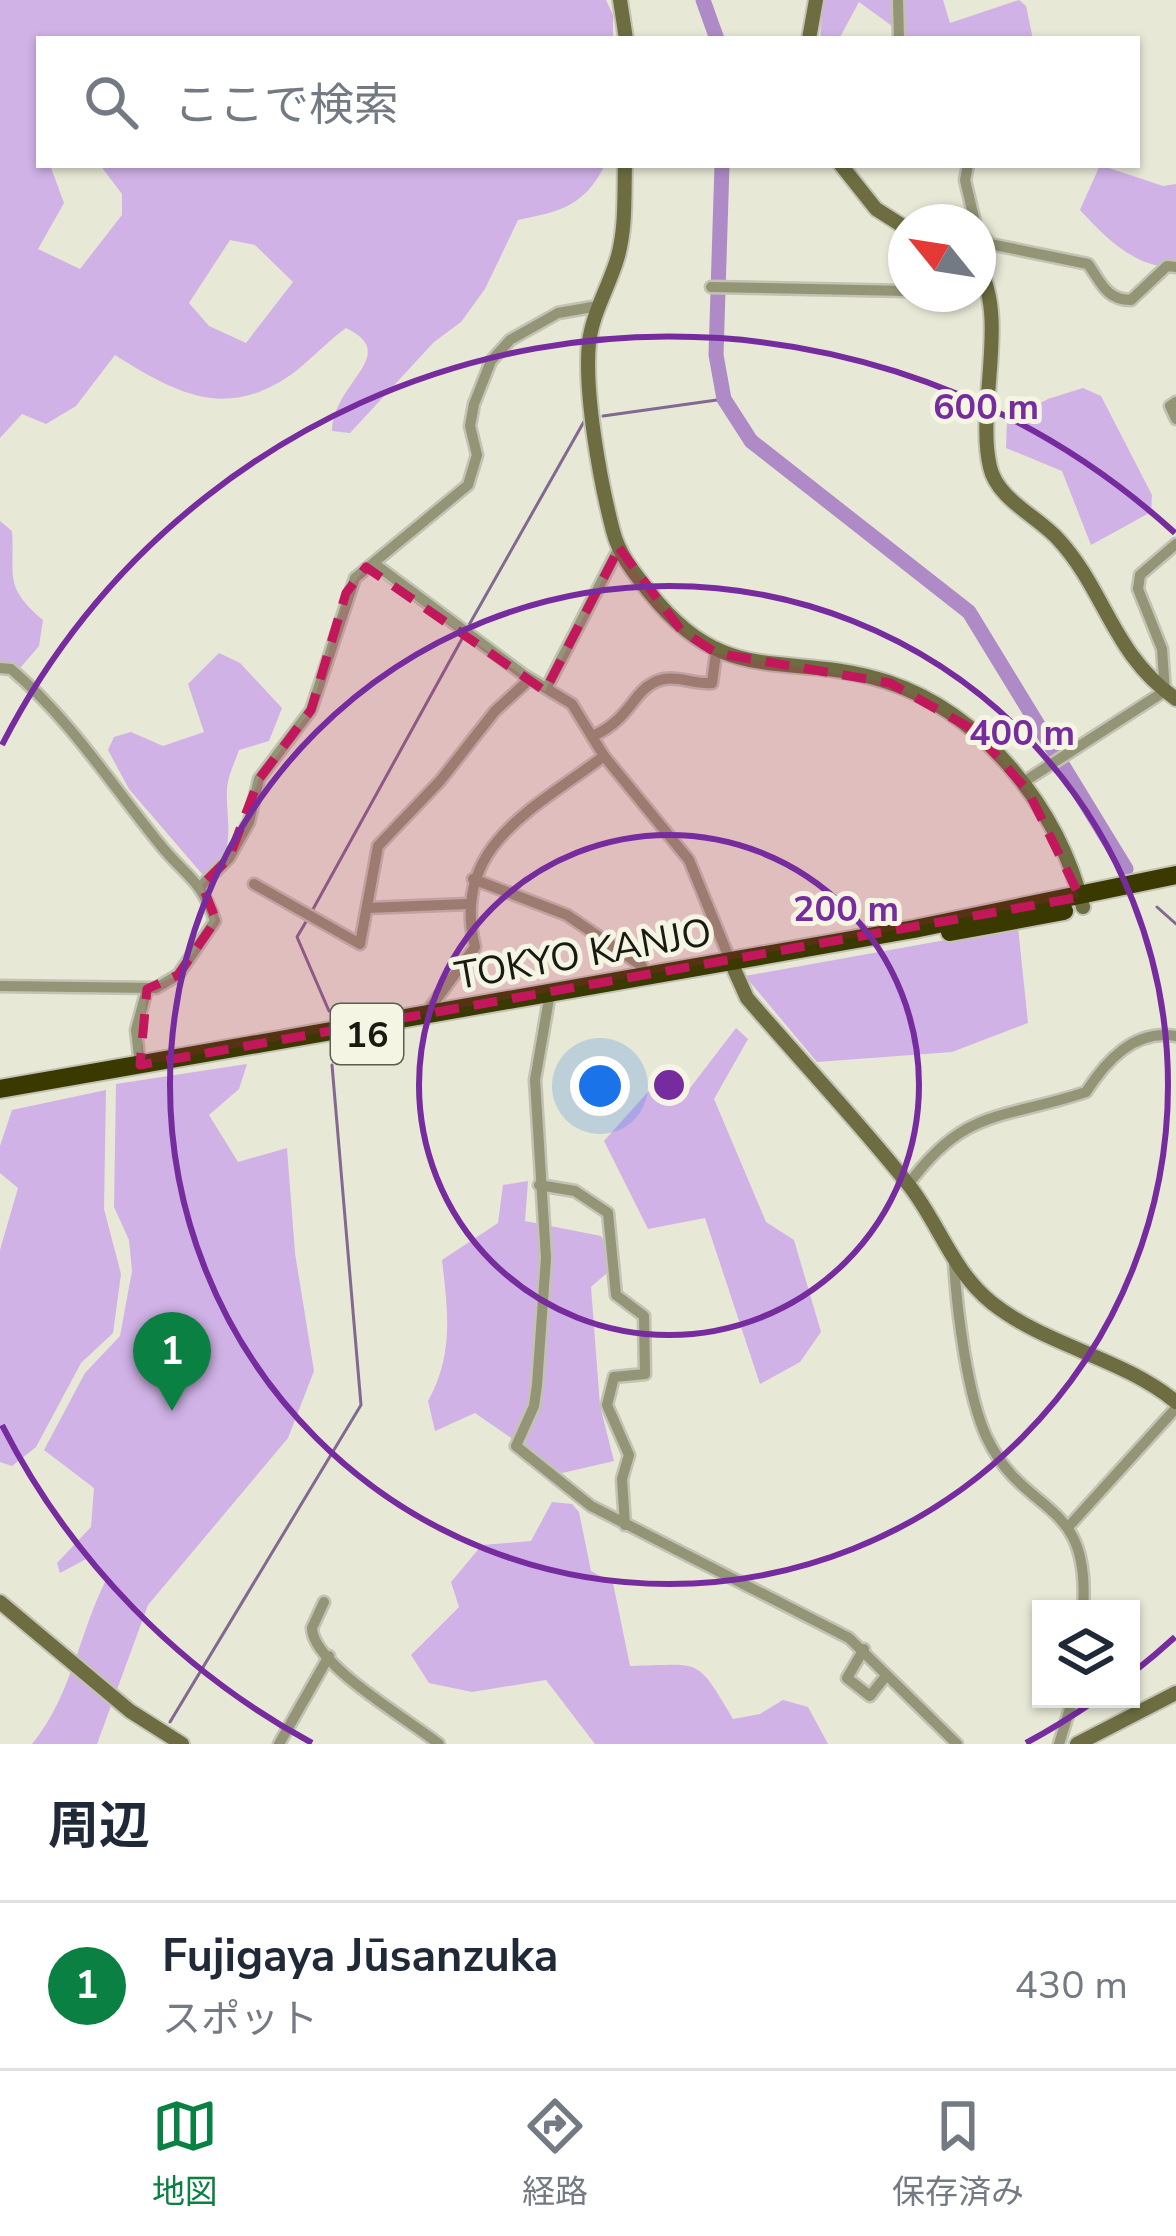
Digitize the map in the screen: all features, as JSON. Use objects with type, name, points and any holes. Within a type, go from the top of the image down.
[{"type":"highway","name":"TOKYO KANJO","points":[[1081,902],[1176,875]]},
{"type":"highway","name":"TOKYO KANJO","points":[[0,1101],[1176,887]]},
{"type":"highway","name":"TOKYO KANJO","points":[[0,1090],[425,1015],[550,998],[645,975],[732,965]]},
{"type":"street","points":[[620,0],[626,36]]},
{"type":"street","points":[[810,36],[816,0]]},
{"type":"street","points":[[898,0],[899,36]]},
{"type":"street","points":[[625,168],[623,232],[598,306],[589,358],[604,486],[619,548],[666,613],[716,652],[848,673],[911,692],[974,730],[1022,782],[1081,902]]},
{"type":"street","points":[[843,168],[876,209],[888,217]]},
{"type":"street","points":[[967,168],[965,181],[971,204]]},
{"type":"street","points":[[996,245],[1073,257],[1088,264],[1109,296],[1121,300],[1131,300],[1167,266],[1176,267]]},
{"type":"street","points":[[711,286],[888,290]]},
{"type":"street","points":[[202,885],[230,858],[249,822],[259,778],[310,710],[346,593],[366,567],[376,565],[468,485],[478,455],[470,426],[474,404],[499,350],[559,313],[598,306]]},
{"type":"street","points":[[984,312],[987,428],[996,483],[1066,548],[1120,644],[1139,670],[1170,695]]},
{"type":"street","points":[[1176,402],[1169,406],[1176,418]]},
{"type":"street","points":[[1170,695],[1162,649],[1138,589],[1141,575],[1176,544]]},
{"type":"street","points":[[547,687],[619,548]]},
{"type":"street","points":[[376,565],[530,679],[572,704],[604,756],[689,860],[747,998],[908,1185],[954,1263],[994,1304],[1028,1326],[1131,1370],[1176,1405],[1070,1525]]},
{"type":"street","points":[[593,736],[622,721],[654,682],[680,677],[712,683],[716,652]]},
{"type":"street","points":[[0,668],[11,669],[80,736],[163,848],[202,885],[215,921],[178,975],[147,989],[0,986]]},
{"type":"street","points":[[254,884],[360,944],[384,837],[530,679]]},
{"type":"street","points":[[1022,782],[1170,695]]},
{"type":"street","points":[[425,1015],[475,946],[467,904],[473,879],[513,824],[604,756]]},
{"type":"street","points":[[473,879],[567,916],[642,966],[645,975]]},
{"type":"street","points":[[367,908],[467,904]]},
{"type":"street","points":[[140,1064],[136,1030],[147,989]]},
{"type":"street","points":[[550,998],[535,1080],[546,1258],[537,1385],[516,1446],[577,1496],[626,1525],[864,1649],[886,1677],[957,1744]]},
{"type":"street","points":[[908,1185],[950,1135],[975,1122],[1085,1092],[1110,1055],[1163,1034],[1176,1036]]},
{"type":"street","points":[[538,1185],[575,1191],[608,1214],[616,1295],[644,1316],[644,1374],[614,1377],[607,1406],[629,1455],[622,1479],[626,1525]]},
{"type":"street","points":[[954,1263],[978,1410],[988,1439],[1022,1484],[1070,1525],[1083,1560],[1083,1600]]},
{"type":"street","points":[[0,1602],[130,1711],[182,1744]]},
{"type":"street","points":[[325,1602],[312,1637],[352,1685],[439,1744]]},
{"type":"street","points":[[3,1628],[14,1615]]},
{"type":"street","points":[[864,1649],[847,1678],[870,1696],[886,1677]]},
{"type":"street","points":[[280,1744],[329,1656]]},
{"type":"street","points":[[1077,1744],[1176,1693]]},
{"type":"street","points":[[1059,1744],[1069,1708]]},
{"type":"highlighted area","points":[[619,548],[681,630],[716,653],[890,683],[974,730],[1028,791],[1080,897],[140,1065],[147,989],[178,975],[216,920],[202,885],[229,858],[259,779],[311,710],[346,593],[366,567],[545,691]]},
{"type":"shaded area","points":[[0,0],[606,0],[613,15],[613,36],[36,36],[36,168],[51,168],[64,203],[38,249],[80,269],[122,215],[122,194],[102,168],[603,168],[580,198],[518,220],[485,289],[461,322],[434,342],[350,433],[332,431],[335,414],[368,349],[362,338],[346,328],[296,371],[248,396],[225,399],[182,391],[115,355],[76,406],[46,424],[22,414],[0,438]],"holes":[[[230,240],[255,245],[293,282],[246,343],[209,326],[189,303]]]},
{"type":"shaded area","points":[[823,0],[943,0],[950,23],[1019,0],[1026,6],[1032,36],[906,36],[859,2],[841,36],[820,36]]},
{"type":"shaded area","points":[[1099,168],[1163,186],[1176,184],[1176,267],[1135,257],[1080,210]]},
{"type":"shaded area","points":[[1083,388],[1101,396],[1152,495],[1151,512],[1091,545],[1062,471],[1006,448],[1007,421],[1048,399]]},
{"type":"shaded area","points":[[0,521],[12,531],[16,589],[43,620],[39,646],[21,667],[0,665]]},
{"type":"shaded area","points":[[219,653],[240,663],[282,708],[269,741],[239,750],[227,788],[226,849],[215,868],[203,875],[129,789],[108,750],[114,737],[131,732],[163,746],[204,732],[188,684]]},
{"type":"shaded area","points":[[1018,927],[1028,1023],[952,1052],[817,1062],[745,976]]},
{"type":"shaded area","points":[[736,1028],[748,1039],[714,1099],[766,1222],[794,1240],[821,1332],[800,1362],[760,1384],[705,1218],[648,1229],[604,1141],[663,1075],[687,1092]]},
{"type":"shaded area","points":[[247,1064],[239,1089],[209,1115],[238,1162],[287,1148],[295,1253],[314,1371],[288,1438],[148,1605],[97,1744],[32,1744],[57,1704],[108,1576],[88,1558],[60,1573],[57,1563],[91,1527],[94,1488],[44,1450],[85,1373],[120,1336],[132,1271],[129,1240],[114,1207],[116,1084]]},
{"type":"shaded area","points":[[106,1090],[104,1209],[121,1274],[113,1333],[81,1363],[36,1447],[12,1466],[0,1462],[0,1250],[18,1188],[0,1173],[0,1146],[12,1110]]},
{"type":"shaded area","points":[[528,1181],[525,1221],[601,1236],[616,1265],[591,1287],[600,1406],[614,1461],[562,1473],[475,1413],[435,1431],[428,1401],[445,1349],[442,1260],[498,1223],[503,1185]]},
{"type":"shaded area","points":[[552,1502],[572,1504],[579,1512],[591,1571],[613,1583],[630,1666],[694,1668],[711,1684],[733,1719],[760,1714],[783,1700],[808,1707],[828,1744],[595,1744],[546,1680],[472,1692],[429,1683],[411,1655],[459,1607],[451,1582],[482,1545],[531,1541]]},
{"type":"waterway","points":[[703,0],[716,36]]},
{"type":"waterway","points":[[722,168],[716,355],[724,399],[751,441],[969,612],[1126,869]]},
{"type":"waterway","points":[[603,416],[724,399]]},
{"type":"waterway","points":[[469,625],[586,418]]},
{"type":"waterway","points":[[312,911],[463,637]]},
{"type":"waterway","points":[[1157,907],[1176,924]]},
{"type":"waterway","points":[[307,920],[297,937],[329,1011]]},
{"type":"waterway","points":[[170,1722],[361,1405],[332,1065]]},
{"type":"place","name":"Fujigaya Jūsanzuka","points":[[172,1411]]}]
